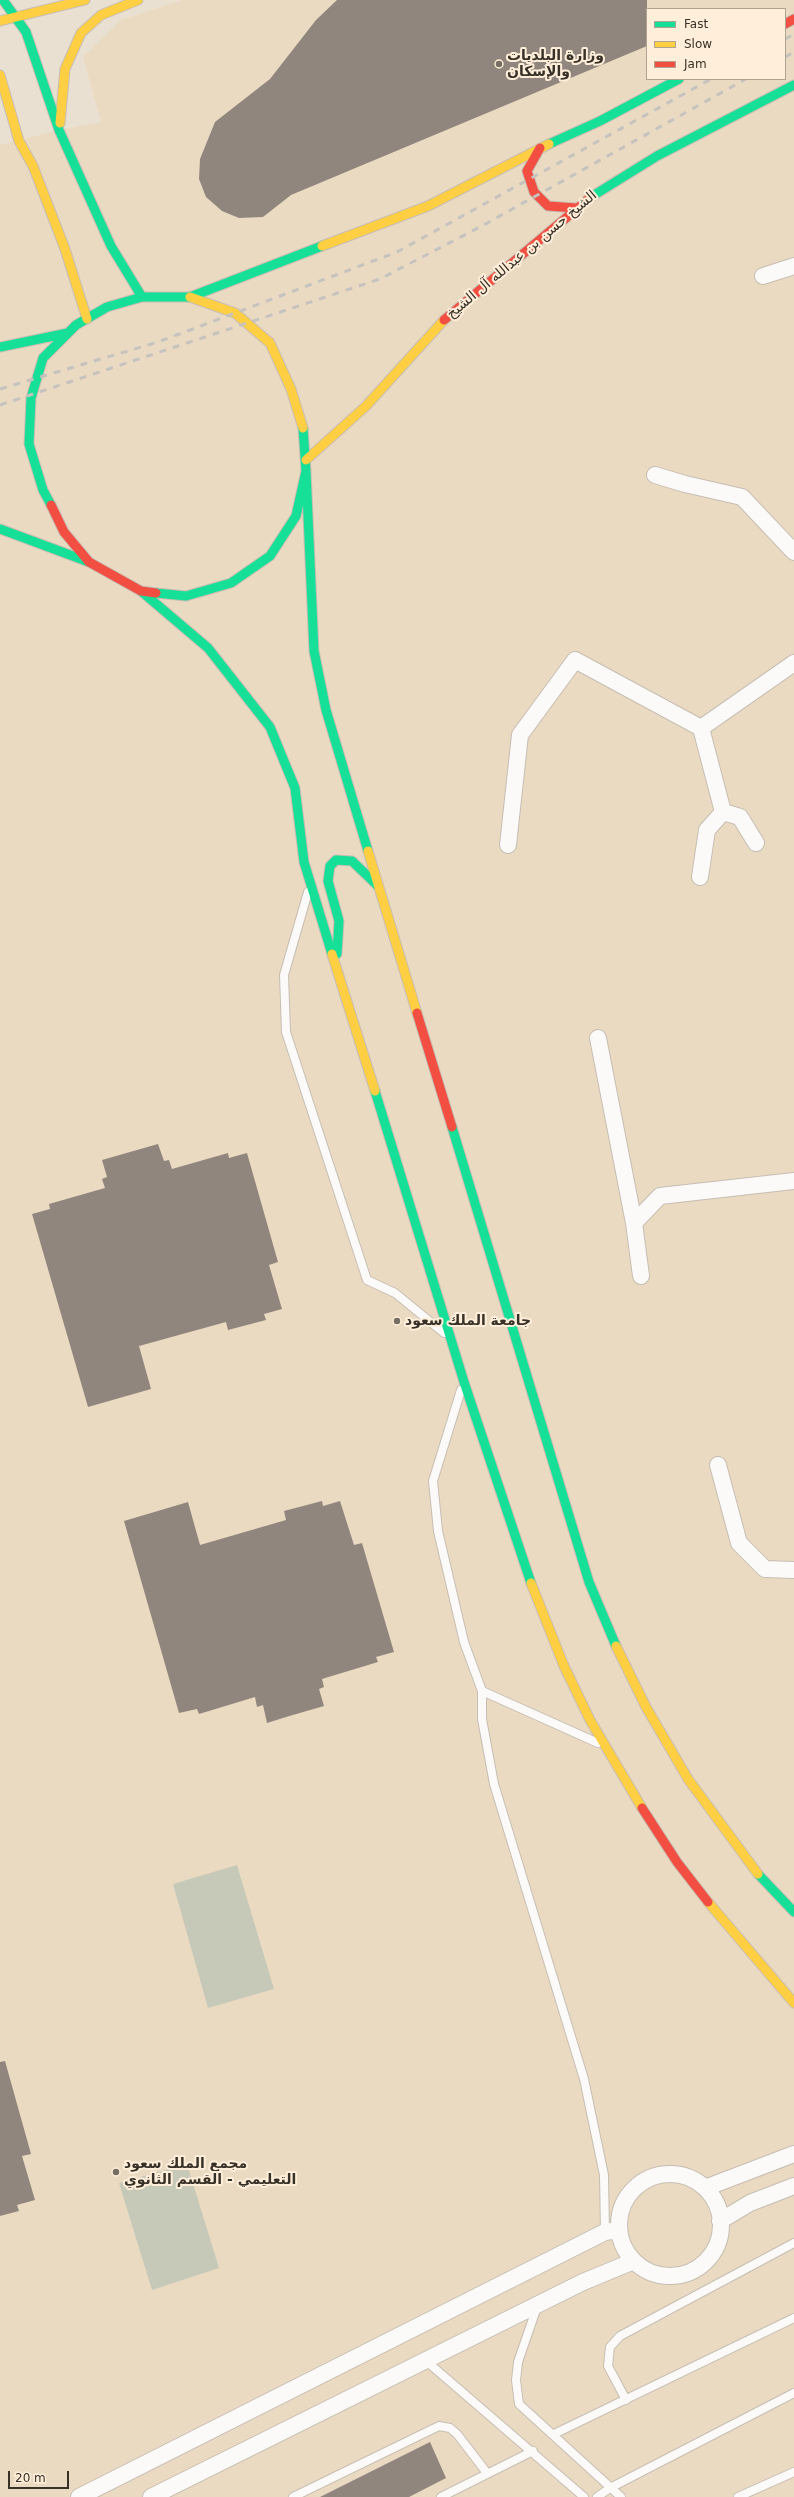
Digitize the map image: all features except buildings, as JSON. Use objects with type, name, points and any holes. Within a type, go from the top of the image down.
[{"type":"street","points":[[3,0],[26,32],[59,130],[111,246],[142,297]]},
{"type":"street","points":[[0,21],[85,0]]},
{"type":"street","points":[[59,130],[65,69],[81,33],[101,15],[138,0]]},
{"type":"street","points":[[0,75],[19,141]]},
{"type":"street","points":[[190,297],[428,206],[540,148],[600,122],[677,80]]},
{"type":"street","name":"الشيخ حسن بن عبدالله آل الشيخ","points":[[306,460],[366,406],[449,315],[576,208],[657,156],[794,85]]},
{"type":"street","points":[[5,122],[19,141],[33,166],[65,249],[86,319]]},
{"type":"street","points":[[540,148],[528,171],[534,192],[548,206],[576,208]]},
{"type":"street","points":[[763,276],[794,266]]},
{"type":"street","points":[[88,562],[64,532],[43,490],[29,444],[31,398],[43,358],[68,333],[86,319],[107,307],[142,297],[190,297],[235,313],[270,343],[291,389],[304,430],[312,574],[311,614],[317,673],[338,756],[589,1582],[607,1629],[646,1707],[688,1779],[756,1871],[793,1911]]},
{"type":"street","points":[[0,347],[68,333]]},
{"type":"street","points":[[141,591],[186,596],[231,582],[270,556],[296,516],[306,471]]},
{"type":"street","points":[[655,475],[685,484],[742,497],[794,552]]},
{"type":"street","points":[[0,529],[88,562],[141,591],[208,648],[270,727],[295,788],[304,862],[310,884],[464,1382],[519,1553],[542,1613],[564,1666],[605,1746],[632,1793],[677,1862],[725,1925],[794,2003]]},
{"type":"street","points":[[508,845],[520,735],[575,660],[701,728],[723,812]]},
{"type":"street","points":[[701,728],[794,663]]},
{"type":"street","points":[[723,812],[740,817],[756,843]]},
{"type":"street","points":[[700,877],[706,830],[723,812]]},
{"type":"street","points":[[336,966],[339,921],[328,881],[330,866],[336,860],[352,861],[379,887]]},
{"type":"street","points":[[598,1038],[634,1223],[641,1276]]},
{"type":"street","points":[[634,1223],[660,1196],[794,1181]]},
{"type":"street","points":[[718,1465],[739,1543],[765,1569],[794,1570]]},
{"type":"street","points":[[705,2188],[794,2154]]},
{"type":"street","points":[[79,2497],[612,2231],[626,2198],[648,2179],[663,2175],[680,2175],[705,2188],[714,2201],[720,2221],[719,2235],[713,2251],[695,2269],[678,2275],[664,2276],[643,2268],[634,2261],[612,2231]]},
{"type":"street","points":[[720,2221],[750,2203],[794,2186]]},
{"type":"street","points":[[151,2497],[425,2360],[536,2307],[583,2282],[634,2261]]},
{"type":"lane","points":[[310,884],[284,975],[286,1032],[367,1280],[395,1293],[451,1338]]},
{"type":"lane","points":[[464,1382],[433,1481],[438,1531],[464,1642],[482,1691],[482,1719],[494,1784],[584,2078],[604,2175],[612,2231]]},
{"type":"lane","points":[[482,1691],[605,1746]]},
{"type":"lane","points":[[626,2400],[608,2366],[610,2347],[620,2336],[794,2243]]},
{"type":"lane","points":[[536,2307],[518,2362],[516,2380],[519,2404],[554,2434],[621,2497]]},
{"type":"lane","points":[[554,2434],[794,2318]]},
{"type":"lane","points":[[425,2360],[533,2451],[584,2497]]},
{"type":"lane","points":[[597,2497],[610,2488],[794,2393]]},
{"type":"lane","points":[[293,2497],[439,2426],[450,2428],[457,2434],[488,2473]]},
{"type":"lane","points":[[441,2497],[533,2451]]},
{"type":"lane","points":[[738,2497],[794,2472]]},
{"type":"shaded area","name":"جامعة الملك سعود","points":[[182,0],[794,0],[794,2497],[0,2497],[0,145],[59,130],[101,122],[83,57],[121,20]]},
{"type":"green space","points":[[237,1865],[274,1989],[208,2008],[173,1884]]},
{"type":"green space","points":[[187,2164],[219,2268],[152,2290],[119,2183]]},
{"type":"railway","points":[[786,38],[794,34]]},
{"type":"railway","points":[[786,56],[794,52]]},
{"type":"railway","points":[[0,389],[158,342],[397,252],[709,80]]},
{"type":"railway","points":[[0,405],[380,279],[480,227],[744,80]]},
{"type":"traffic: fast","points":[[3,0],[26,32],[59,130],[111,246],[142,297]]},
{"type":"traffic: fast","points":[[549,144],[600,121],[677,80]]},
{"type":"traffic: fast","points":[[591,197],[657,156],[794,85]]},
{"type":"traffic: fast","points":[[51,505],[43,490],[29,444],[31,398],[43,358],[76,325],[107,307],[142,297],[190,297],[322,246]]},
{"type":"traffic: fast","points":[[0,347],[68,333]]},
{"type":"traffic: fast","points":[[156,593],[186,596],[231,583],[270,556],[296,516],[306,471],[303,428]]},
{"type":"traffic: fast","points":[[306,471],[314,651],[326,710],[368,851]]},
{"type":"traffic: fast","points":[[0,529],[89,562]]},
{"type":"traffic: fast","points":[[141,591],[208,648],[270,727],[295,788],[304,862],[332,954]]},
{"type":"traffic: fast","points":[[337,954],[339,921],[328,881],[330,866],[336,860],[352,861],[378,886]]},
{"type":"traffic: fast","points":[[375,1091],[464,1382],[531,1583]]},
{"type":"traffic: fast","points":[[452,1127],[589,1582],[616,1646]]},
{"type":"traffic: fast","points":[[758,1874],[794,1912]]},
{"type":"traffic: slow","points":[[0,21],[85,0]]},
{"type":"traffic: slow","points":[[60,123],[65,69],[81,33],[101,15],[138,0]]},
{"type":"traffic: slow","points":[[0,75],[19,141],[33,166],[65,249],[87,319]]},
{"type":"traffic: slow","points":[[322,246],[428,206],[549,144]]},
{"type":"traffic: slow","points":[[190,297],[235,313],[270,343],[291,389],[303,428]]},
{"type":"traffic: slow","points":[[306,460],[366,406],[444,320]]},
{"type":"traffic: slow","points":[[368,851],[417,1013]]},
{"type":"traffic: slow","points":[[332,954],[375,1091]]},
{"type":"traffic: slow","points":[[531,1583],[564,1666],[590,1720],[642,1808]]},
{"type":"traffic: slow","points":[[616,1646],[646,1707],[688,1779],[758,1874]]},
{"type":"traffic: slow","points":[[708,1902],[794,2003]]},
{"type":"traffic: jam","points":[[786,23],[794,19]]},
{"type":"traffic: jam","points":[[540,148],[527,171],[534,192],[548,206],[576,208]]},
{"type":"traffic: jam","points":[[444,320],[591,197]]},
{"type":"traffic: jam","points":[[51,505],[64,532],[89,562],[141,591],[156,593]]},
{"type":"traffic: jam","points":[[417,1013],[452,1127]]},
{"type":"traffic: jam","points":[[642,1808],[677,1862],[708,1902]]},
{"type":"place","name":"وزارة البلديات والإسكان","points":[[499,64]]},
{"type":"place","name":"جامعة الملك سعود","points":[[397,1321]]},
{"type":"place","name":"مجمع الملك سعود التعليمي - القسم الثانوي","points":[[116,2172]]}]
